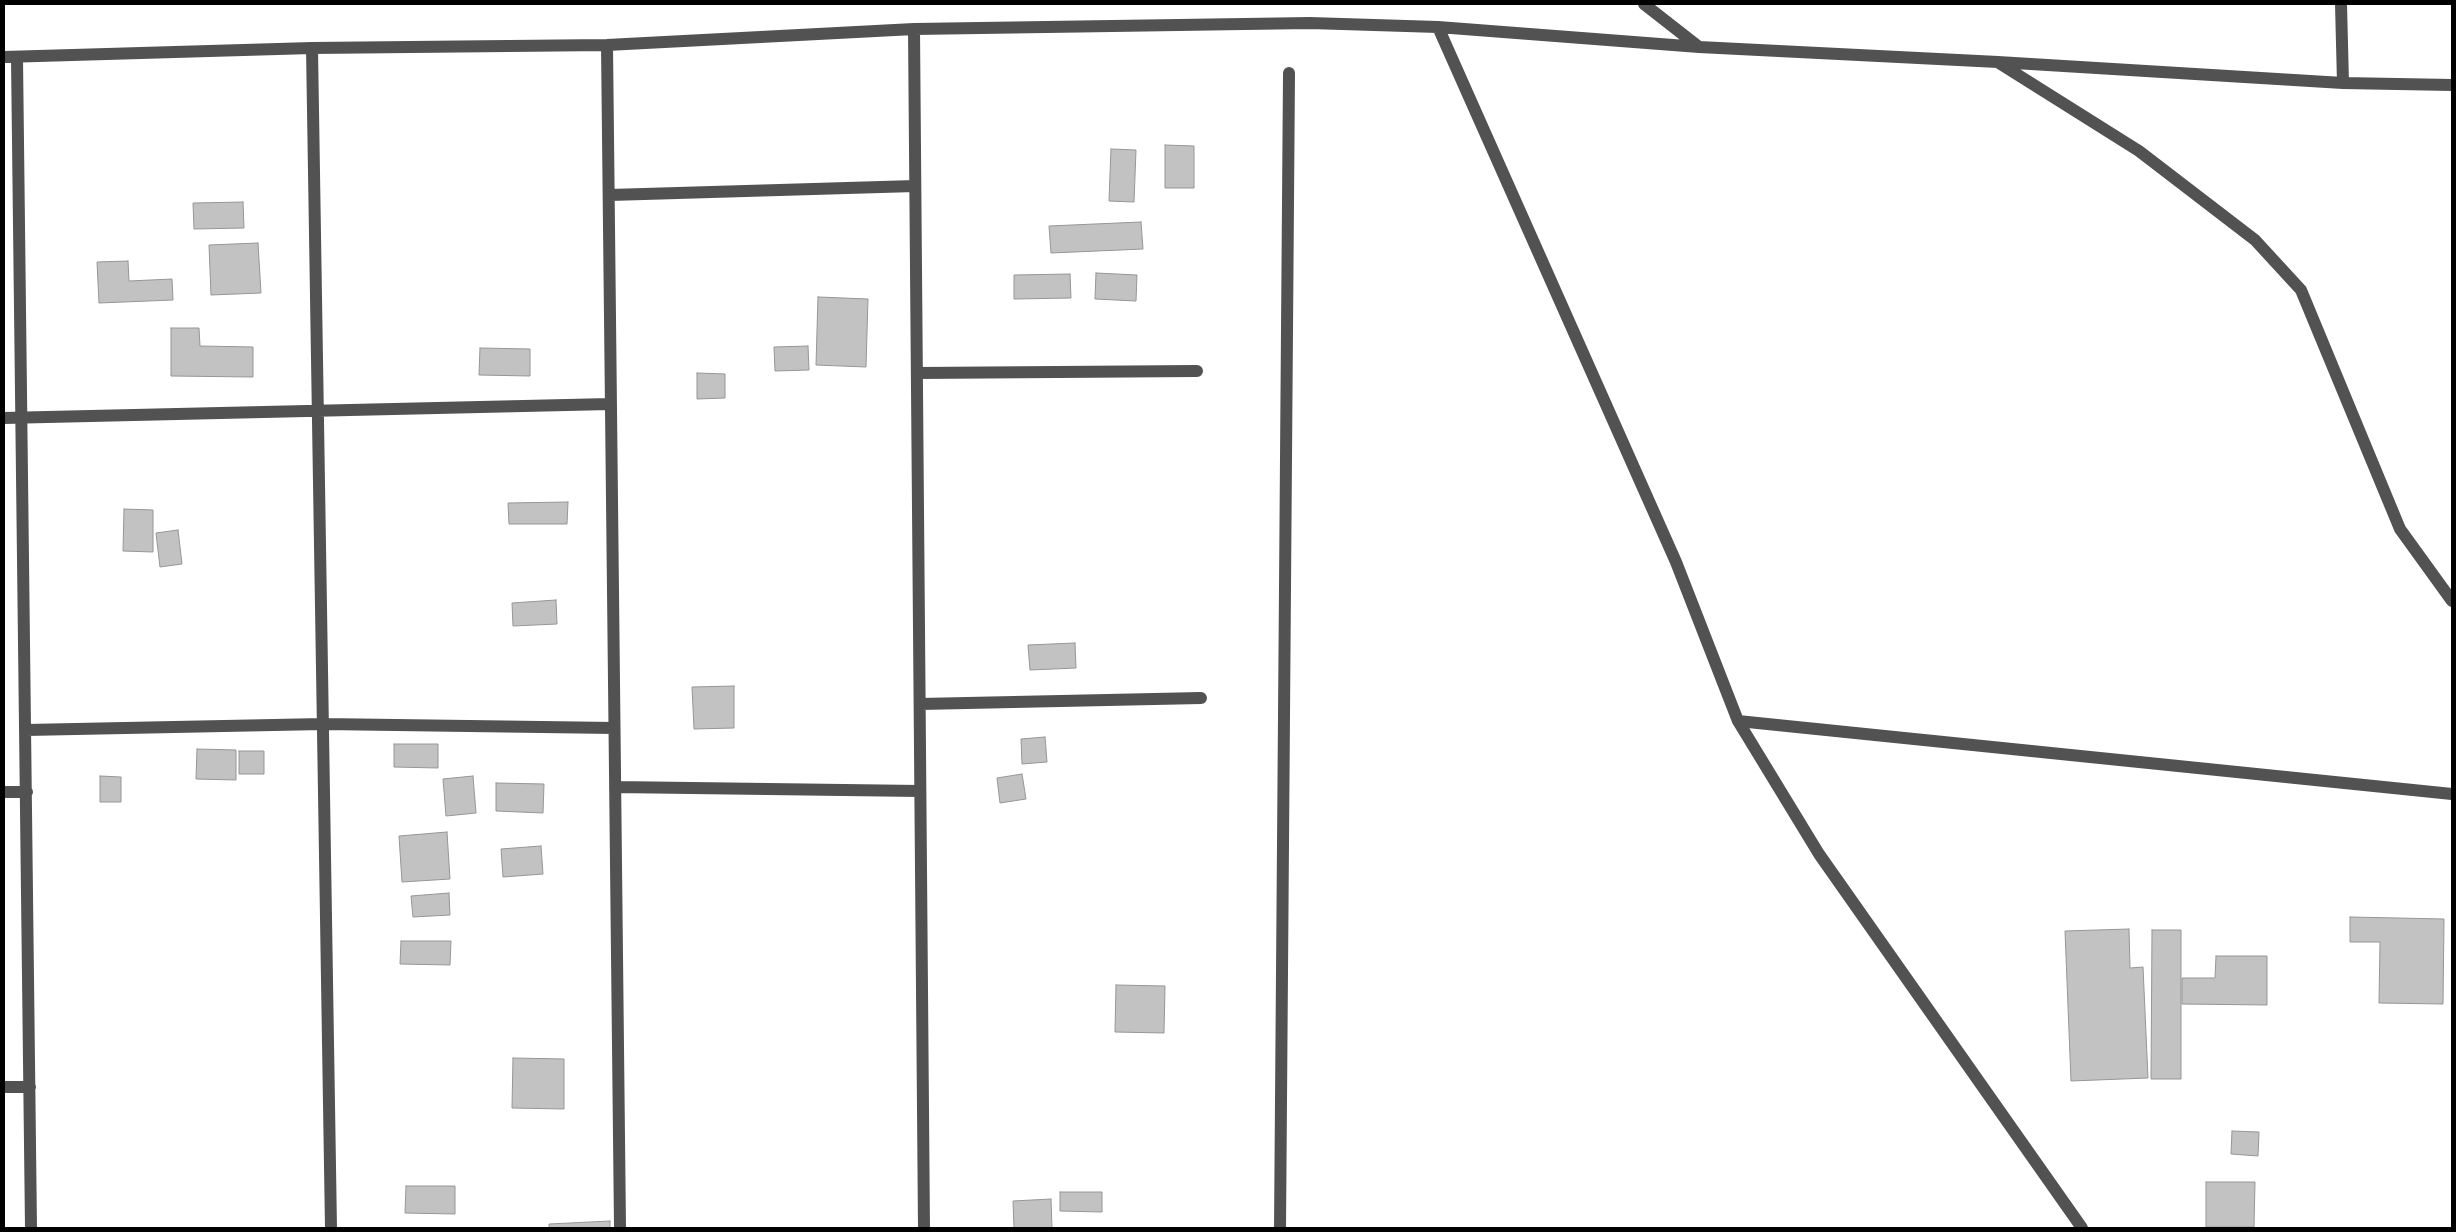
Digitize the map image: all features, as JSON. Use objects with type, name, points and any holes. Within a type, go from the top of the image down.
[{"type":"street","points":[[1644,4],[1698,47]]},
{"type":"street","points":[[2341,4],[2343,83]]},
{"type":"street","points":[[4,57],[312,48],[607,45],[914,29],[1310,23],[1438,28],[1698,47],[1998,62],[2343,83],[2452,85]]},
{"type":"street","points":[[1438,28],[1676,562],[1738,721],[1819,854],[2082,1228]]},
{"type":"street","points":[[914,29],[924,1228]]},
{"type":"street","points":[[607,45],[620,1228]]},
{"type":"street","points":[[312,48],[331,1228]]},
{"type":"street","points":[[17,58],[31,1228]]},
{"type":"street","points":[[1998,62],[2139,151],[2255,240],[2302,290],[2400,529],[2452,601]]},
{"type":"street","points":[[1280,1228],[1289,73]]},
{"type":"street","points":[[610,195],[915,186]]},
{"type":"street","points":[[916,373],[1197,371]]},
{"type":"street","points":[[4,418],[610,404]]},
{"type":"street","points":[[920,704],[1201,698]]},
{"type":"street","points":[[1738,721],[2452,794]]},
{"type":"street","points":[[26,730],[323,724],[614,728]]},
{"type":"street","points":[[615,787],[920,791]]},
{"type":"street","points":[[4,792],[27,792]]},
{"type":"street","points":[[4,1087],[30,1087]]},
{"type":"building","points":[[1165,145],[1194,146],[1194,188],[1165,188]]},
{"type":"building","points":[[1111,149],[1136,150],[1134,202],[1109,201]]},
{"type":"building","points":[[243,202],[244,228],[194,229],[193,203]]},
{"type":"building","points":[[1141,222],[1143,249],[1051,253],[1049,226]]},
{"type":"building","points":[[258,243],[261,293],[211,295],[209,245]]},
{"type":"building","points":[[128,261],[129,281],[172,279],[173,300],[99,303],[97,262]]},
{"type":"building","points":[[1096,273],[1137,275],[1136,301],[1095,299]]},
{"type":"building","points":[[1070,274],[1071,298],[1014,299],[1014,275]]},
{"type":"building","points":[[818,297],[868,299],[866,367],[816,365]]},
{"type":"building","points":[[171,328],[199,328],[200,346],[253,347],[253,377],[171,376]]},
{"type":"building","points":[[808,346],[809,370],[775,371],[774,347]]},
{"type":"building","points":[[480,348],[530,349],[530,376],[479,375]]},
{"type":"building","points":[[697,373],[725,374],[725,398],[697,399]]},
{"type":"building","points":[[568,502],[567,524],[509,524],[508,503]]},
{"type":"building","points":[[124,509],[153,510],[153,552],[123,551]]},
{"type":"building","points":[[178,530],[182,564],[160,567],[156,533]]},
{"type":"building","points":[[556,600],[557,624],[513,626],[512,603]]},
{"type":"building","points":[[1075,643],[1076,668],[1030,670],[1028,645]]},
{"type":"building","points":[[734,686],[734,728],[694,729],[692,687]]},
{"type":"building","points":[[1045,737],[1047,762],[1022,764],[1021,739]]},
{"type":"building","points":[[394,744],[438,744],[438,768],[394,767]]},
{"type":"building","points":[[197,749],[236,750],[236,780],[196,779]]},
{"type":"building","points":[[239,751],[264,751],[264,774],[239,774]]},
{"type":"building","points":[[1022,774],[1026,799],[1000,803],[997,778]]},
{"type":"building","points":[[100,776],[121,777],[121,802],[100,802]]},
{"type":"building","points":[[473,776],[476,813],[446,816],[443,779]]},
{"type":"building","points":[[496,783],[544,784],[543,813],[496,811]]},
{"type":"building","points":[[447,832],[450,879],[402,882],[399,836]]},
{"type":"building","points":[[541,846],[543,874],[503,877],[501,849]]},
{"type":"building","points":[[449,893],[450,915],[413,917],[411,896]]},
{"type":"building","points":[[2350,917],[2444,919],[2443,1004],[2379,1003],[2380,942],[2350,942]]},
{"type":"building","points":[[2129,929],[2130,968],[2143,967],[2148,1078],[2071,1081],[2065,931]]},
{"type":"building","points":[[2152,930],[2181,930],[2181,1079],[2151,1079]]},
{"type":"building","points":[[401,941],[451,941],[450,965],[400,964]]},
{"type":"building","points":[[2216,956],[2267,956],[2267,1005],[2182,1004],[2182,978],[2215,978]]},
{"type":"building","points":[[1116,985],[1165,986],[1164,1033],[1115,1032]]},
{"type":"building","points":[[513,1058],[564,1059],[564,1109],[512,1108]]},
{"type":"building","points":[[2232,1131],[2259,1132],[2258,1156],[2231,1154]]},
{"type":"building","points":[[2206,1182],[2255,1182],[2254,1227],[2206,1227]]},
{"type":"building","points":[[406,1186],[455,1186],[455,1214],[405,1213]]},
{"type":"building","points":[[1060,1192],[1102,1192],[1102,1212],[1060,1211]]},
{"type":"building","points":[[1051,1199],[1052,1228],[1014,1228],[1013,1201]]},
{"type":"building","points":[[610,1221],[610,1228],[549,1228],[549,1224]]}]
